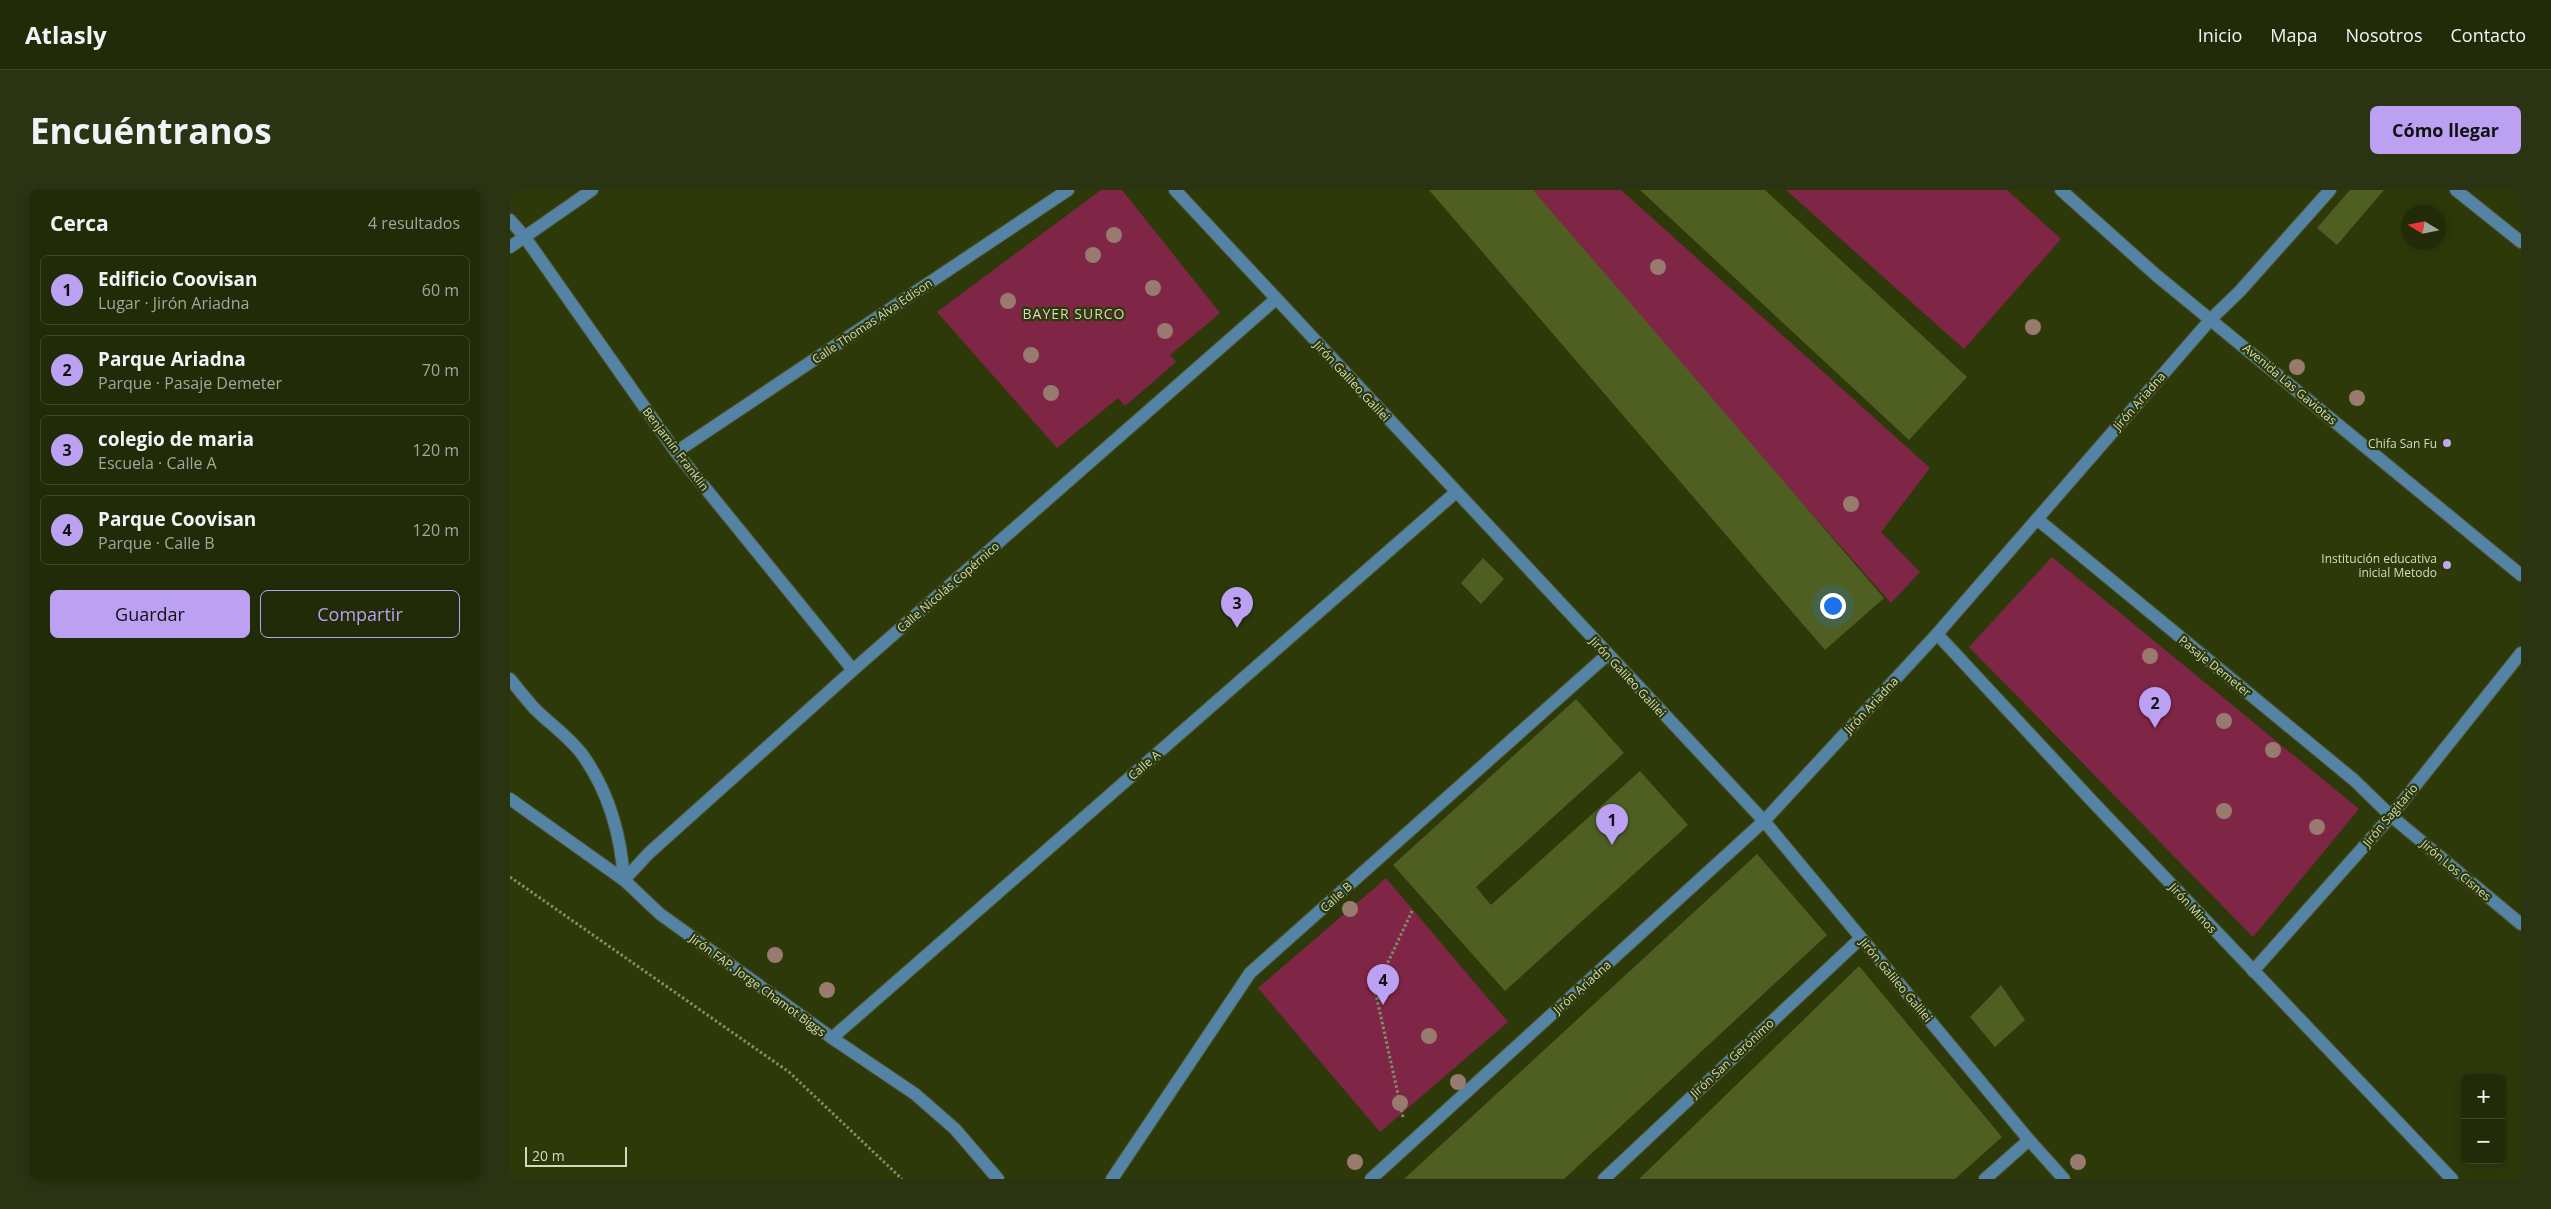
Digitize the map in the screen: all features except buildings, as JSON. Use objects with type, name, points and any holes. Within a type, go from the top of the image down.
[{"type":"street","points":[[510,246],[592,190]]},
{"type":"street","name":"Calle Thomas Alva Edison","points":[[676,452],[1068,190]]},
{"type":"street","name":"Jirón Galileo Galilei","points":[[1175,190],[1764,821],[2029,1140],[2064,1179]]},
{"type":"street","name":"Avenida Las Gaviotas","points":[[2061,190],[2156,275],[2521,575]]},
{"type":"street","name":"Jirón Ariadna","points":[[1371,1179],[1764,821],[1937,634],[2211,319],[2240,291],[2330,190]]},
{"type":"street","points":[[2456,190],[2521,242]]},
{"type":"street","name":"Benjamín Franklin","points":[[510,220],[524,236],[676,452],[853,670]]},
{"type":"street","name":"Calle Nicolás Copérnico","points":[[624,880],[650,853],[853,670],[1276,299]]},
{"type":"street","name":"Calle A","points":[[832,1038],[1455,492]]},
{"type":"street","name":"Pasaje Demeter","points":[[2037,519],[2354,780],[2391,816]]},
{"type":"street","name":"Jirón Minos","points":[[1937,634],[2253,971],[2452,1179]]},
{"type":"street","name":"Jirón Sagitario","points":[[2253,971],[2391,816],[2521,653]]},
{"type":"street","name":"Calle B","points":[[1112,1179],[1250,973],[1607,655]]},
{"type":"street","points":[[510,679],[534,708],[584,756],[604,793],[615,822],[622,851],[624,880]]},
{"type":"street","name":"Jirón FAP. Jorge Chamot Biggs","points":[[510,799],[624,880],[660,914],[832,1038],[915,1094],[955,1129],[998,1179]]},
{"type":"street","name":"Jirón Los Cisnes","points":[[2391,816],[2521,924]]},
{"type":"street","name":"Jirón San Gerónimo","points":[[1604,1179],[1861,938]]},
{"type":"street","points":[[1985,1179],[2029,1140]]},
{"type":"path","points":[[510,877],[788,1072],[902,1179]]},
{"type":"path","points":[[1409,1144],[1376,990],[1413,910]]},
{"type":"shaded area","points":[[1101,190],[1122,190],[1220,313],[1170,355],[1176,362],[1125,406],[1118,398],[1057,448],[937,312]]},
{"type":"shaded area","points":[[1525,190],[1621,190],[1930,468],[1881,532],[1920,572],[1891,603]]},
{"type":"shaded area","points":[[1786,190],[2007,190],[2061,239],[1964,349]]},
{"type":"shaded area","points":[[2052,557],[2359,809],[2253,937],[1969,647]]},
{"type":"shaded area","points":[[1386,878],[1508,1022],[1380,1132],[1258,988]]},
{"type":"place","name":"Chifa San Fu","points":[[2447,443]]},
{"type":"place","name":"Institución educativa inicial Metodo","points":[[2447,565]]},
{"type":"place","name":"colegio de maria","points":[[1237,628]]},
{"type":"place","name":"Parque Ariadna","points":[[2155,728]]},
{"type":"place","name":"Edificio Coovisan","points":[[1612,845]]},
{"type":"place","name":"Parque Coovisan","points":[[1383,1005]]},
{"type":"district","name":"BAYER SURCO","points":[[1074,313]]}]
